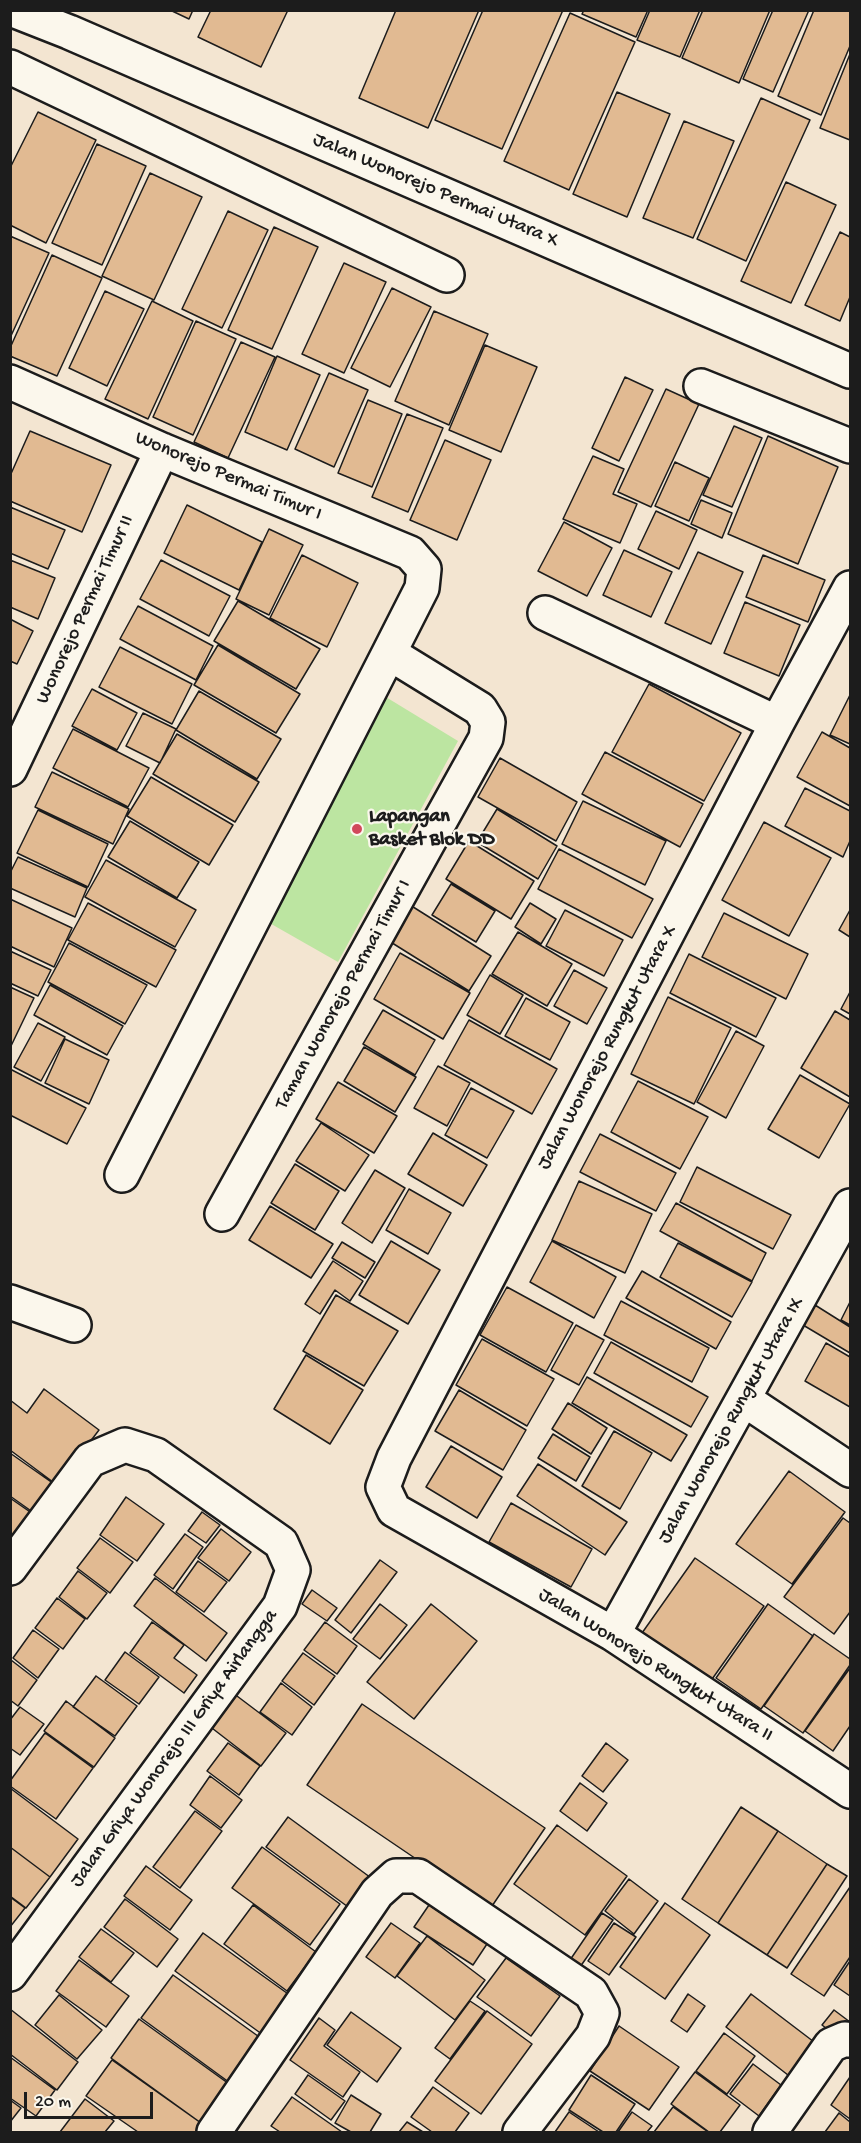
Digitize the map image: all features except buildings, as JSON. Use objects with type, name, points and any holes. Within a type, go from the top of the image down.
[{"type":"street","name":"Jalan Wonorejo Permai Utara X","points":[[15,16],[69,32],[850,371]]},
{"type":"street","points":[[10,67],[447,275]]},
{"type":"street","name":"Wonorejo Permai Timur I","points":[[10,382],[162,450],[410,553],[424,569],[422,588],[389,653]]},
{"type":"street","points":[[701,386],[850,446]]},
{"type":"street","name":"Wonorejo Permai Timur II","points":[[10,769],[162,450]]},
{"type":"street","name":"Jalan Wonorejo Rungkut Utara X","points":[[394,1510],[382,1487],[394,1458],[777,723],[850,588]]},
{"type":"street","points":[[545,613],[777,723]]},
{"type":"street","points":[[122,1175],[389,653]]},
{"type":"street","name":"Taman Wonorejo Permai Timur I","points":[[222,1214],[486,738],[488,722],[480,708],[389,653]]},
{"type":"street","name":"Jalan Wonorejo Rungkut Utara IX","points":[[613,1634],[745,1400],[850,1206]]},
{"type":"street","points":[[10,1302],[74,1325]]},
{"type":"street","points":[[745,1400],[850,1470]]},
{"type":"street","name":"Jalan Griya Wonorejo III Griya Airlangga","points":[[10,1568],[90,1460],[125,1446],[156,1455],[281,1543],[293,1570],[280,1606],[10,1974]]},
{"type":"street","name":"Jalan Wonorejo Rungkut Utara II","points":[[394,1510],[613,1634],[850,1791]]},
{"type":"street","points":[[214,2133],[377,1893],[396,1876],[418,1876],[591,1993],[602,2013],[593,2036],[520,2133]]},
{"type":"street","points":[[770,2133],[831,2045],[845,2039],[850,2040]]},
{"type":"green space","name":"Lapangan Basket Blok DD","points":[[376,691],[458,741],[338,962],[259,917]]},
{"type":"place","name":"Lapangan Basket Blok DD","points":[[357,829]]}]
